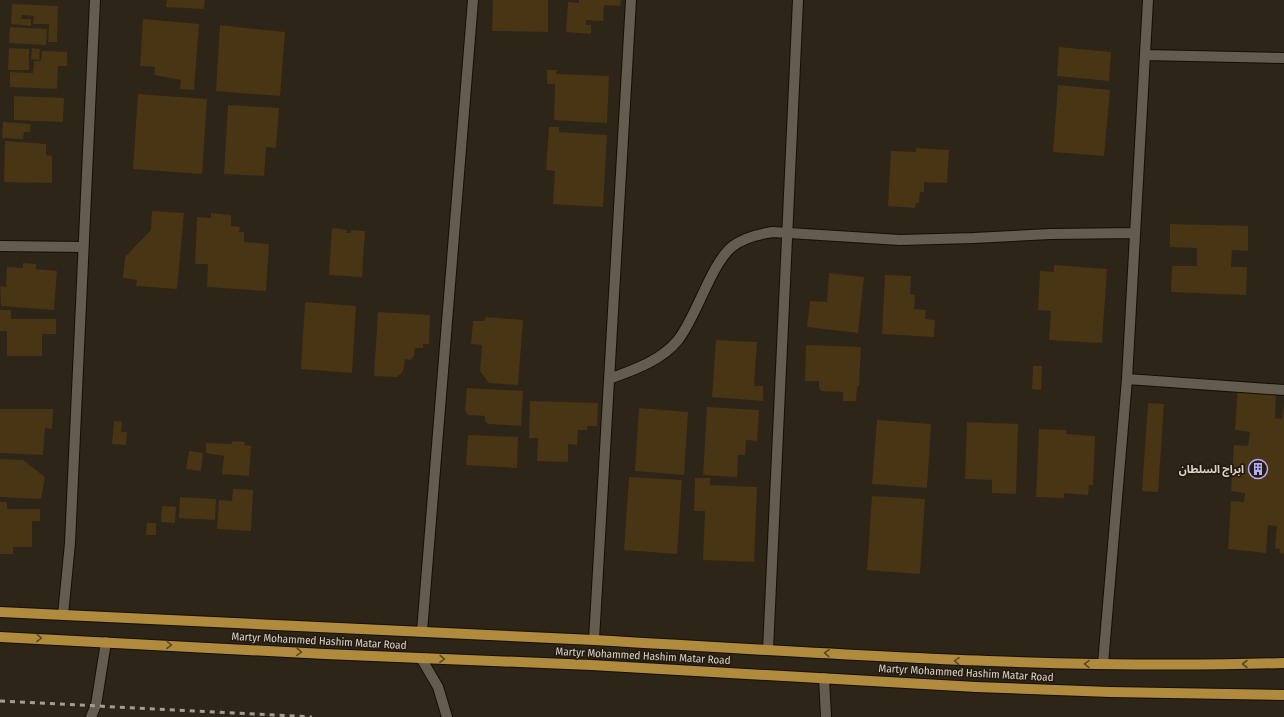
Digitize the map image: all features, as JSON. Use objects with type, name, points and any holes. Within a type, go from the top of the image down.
[{"type":"main road","name":"Martyr Mohammed Hashim Matar Road","points":[[0,612],[422,631],[969,661],[1103,664],[1284,663]]},
{"type":"main road","name":"Martyr Mohammed Hashim Matar Road","points":[[0,637],[1110,692],[1284,695]]},
{"type":"street","points":[[63,615],[70,543],[95,0]]},
{"type":"street","points":[[422,631],[473,0]]},
{"type":"street","points":[[594,640],[632,0]]},
{"type":"street","points":[[768,650],[786,232],[798,0]]},
{"type":"street","points":[[1103,664],[1127,379],[1148,0]]},
{"type":"street","points":[[1145,55],[1284,58]]},
{"type":"street","points":[[609,379],[637,369],[658,357],[677,341],[694,314],[722,258],[733,246],[753,235],[786,232],[900,240],[1050,234],[1135,233]]},
{"type":"street","points":[[0,246],[83,247]]},
{"type":"street","points":[[1127,379],[1284,390]]},
{"type":"street","points":[[91,717],[96,705],[106,642]]},
{"type":"street","points":[[421,658],[438,687],[447,717]]},
{"type":"street","points":[[824,678],[826,717]]},
{"type":"building","points":[[167,0],[205,0],[204,9],[166,7]]},
{"type":"building","points":[[493,0],[548,0],[548,32],[492,31]]},
{"type":"building","points":[[579,0],[621,0],[620,6],[604,5],[603,21],[586,20],[586,25],[591,25],[591,34],[566,32],[568,2],[579,3]]},
{"type":"building","points":[[12,4],[58,6],[57,42],[48,42],[49,24],[33,24],[34,16],[22,15],[21,19],[31,19],[31,26],[11,24]]},
{"type":"building","points":[[143,19],[199,24],[194,90],[180,89],[181,80],[154,75],[155,67],[140,66]]},
{"type":"building","points":[[220,25],[285,32],[280,96],[216,91]]},
{"type":"building","points":[[10,27],[47,29],[46,45],[9,43]]},
{"type":"building","points":[[1059,47],[1111,52],[1109,81],[1057,76]]},
{"type":"building","points":[[9,48],[29,49],[29,70],[8,70]]},
{"type":"building","points":[[32,48],[40,49],[39,60],[31,59]]},
{"type":"building","points":[[42,51],[67,52],[67,66],[58,66],[57,89],[10,87],[10,72],[33,73],[34,61],[41,61]]},
{"type":"building","points":[[547,70],[557,70],[556,74],[609,76],[607,123],[554,120],[555,84],[547,84]]},
{"type":"building","points":[[1058,85],[1110,90],[1104,156],[1053,152]]},
{"type":"building","points":[[138,94],[207,99],[202,174],[133,169]]},
{"type":"building","points":[[14,96],[64,98],[63,122],[14,120]]},
{"type":"building","points":[[228,105],[279,108],[276,148],[266,147],[264,176],[224,174]]},
{"type":"building","points":[[3,122],[31,124],[30,132],[24,132],[23,139],[2,138]]},
{"type":"building","points":[[549,127],[559,127],[559,132],[607,135],[603,207],[553,204],[555,171],[546,170]]},
{"type":"building","points":[[5,141],[46,144],[46,155],[52,156],[52,183],[4,182]]},
{"type":"building","points":[[916,148],[949,150],[947,183],[924,182],[924,192],[920,192],[919,203],[916,203],[915,208],[888,206],[891,151],[916,152]]},
{"type":"building","points":[[152,211],[184,213],[177,289],[136,286],[137,280],[123,278],[125,257],[151,230]]},
{"type":"building","points":[[211,213],[231,215],[231,226],[240,227],[239,232],[244,232],[244,242],[269,244],[266,291],[207,287],[208,264],[195,264],[197,217],[211,218]]},
{"type":"building","points":[[1170,224],[1248,226],[1248,251],[1232,250],[1231,267],[1247,267],[1246,295],[1171,292],[1172,266],[1197,266],[1197,248],[1170,247]]},
{"type":"building","points":[[332,228],[347,230],[346,233],[351,233],[351,230],[365,231],[362,277],[329,275]]},
{"type":"building","points":[[23,263],[36,264],[36,269],[57,271],[54,310],[1,306],[0,286],[6,287],[7,267],[23,268]]},
{"type":"building","points":[[1054,265],[1107,269],[1102,343],[1049,340],[1051,311],[1038,310],[1040,271],[1054,272]]},
{"type":"building","points":[[829,273],[864,277],[858,333],[807,327],[810,301],[827,302]]},
{"type":"building","points":[[885,275],[911,276],[910,294],[915,295],[914,309],[926,310],[925,319],[935,320],[934,337],[882,334]]},
{"type":"building","points":[[305,302],[356,306],[352,373],[301,369]]},
{"type":"building","points":[[0,310],[11,310],[11,319],[56,319],[56,334],[42,334],[42,356],[7,356],[7,331],[0,331]]},
{"type":"building","points":[[378,312],[430,315],[429,344],[423,344],[423,348],[415,348],[414,356],[410,360],[405,359],[403,371],[397,377],[374,376]]},
{"type":"building","points":[[486,317],[523,320],[518,385],[489,383],[480,371],[482,345],[471,344],[473,321],[484,321]]},
{"type":"building","points":[[716,340],[757,342],[754,386],[763,386],[763,401],[712,397]]},
{"type":"building","points":[[806,345],[861,347],[859,386],[857,386],[856,401],[843,401],[843,392],[821,391],[819,381],[805,381]]},
{"type":"building","points":[[1033,366],[1042,366],[1041,390],[1032,389]]},
{"type":"building","name":"ابراج السلطان","points":[[1238,387],[1276,394],[1275,418],[1282,419],[1284,404],[1284,554],[1280,553],[1280,549],[1275,548],[1277,526],[1268,525],[1266,553],[1228,549],[1231,501],[1244,502],[1245,493],[1231,491],[1234,445],[1248,446],[1250,432],[1235,430]]},
{"type":"building","points":[[467,388],[523,391],[521,426],[488,424],[485,422],[485,416],[469,415],[465,411]]},
{"type":"building","points":[[530,401],[598,403],[597,426],[587,426],[587,430],[578,430],[577,445],[568,444],[568,462],[537,461],[538,438],[529,438]]},
{"type":"building","points":[[1148,403],[1164,404],[1158,492],[1142,491]]},
{"type":"building","points":[[707,407],[759,410],[757,441],[746,440],[745,455],[738,455],[737,477],[703,475]]},
{"type":"building","points":[[639,408],[688,412],[684,475],[635,471]]},
{"type":"building","points":[[0,409],[53,409],[52,429],[45,428],[43,455],[0,453]]},
{"type":"building","points":[[877,420],[931,424],[927,488],[872,484]]},
{"type":"building","points":[[114,421],[122,422],[121,432],[127,432],[126,445],[112,444]]},
{"type":"building","points":[[967,422],[1018,424],[1016,494],[992,493],[992,480],[965,479]]},
{"type":"building","points":[[1039,429],[1066,430],[1066,434],[1095,436],[1093,485],[1089,485],[1088,495],[1064,493],[1064,498],[1036,497]]},
{"type":"building","points":[[468,435],[518,437],[517,468],[466,465]]},
{"type":"building","points":[[233,441],[245,442],[244,445],[251,446],[249,476],[222,474],[224,456],[206,453],[206,443],[231,444]]},
{"type":"building","points":[[189,451],[203,453],[201,471],[186,469]]},
{"type":"building","points":[[0,459],[23,460],[45,477],[41,499],[0,497]]},
{"type":"building","points":[[629,477],[682,480],[677,554],[624,550]]},
{"type":"building","points":[[695,478],[710,478],[710,485],[757,487],[754,562],[703,560],[705,511],[694,511]]},
{"type":"building","points":[[233,489],[253,490],[251,531],[217,529],[219,500],[232,501]]},
{"type":"building","points":[[872,496],[925,499],[920,574],[867,570]]},
{"type":"building","points":[[180,497],[216,499],[215,520],[179,518]]},
{"type":"building","points":[[0,502],[7,502],[7,509],[40,509],[40,521],[32,521],[32,547],[13,547],[13,554],[0,554]]},
{"type":"building","points":[[162,506],[176,507],[175,523],[161,522]]},
{"type":"building","points":[[147,523],[156,523],[156,535],[146,535]]},
{"type":"railway","points":[[0,701],[312,717]]},
{"type":"place","name":"ابراج السلطان","points":[[1258,469]]}]
